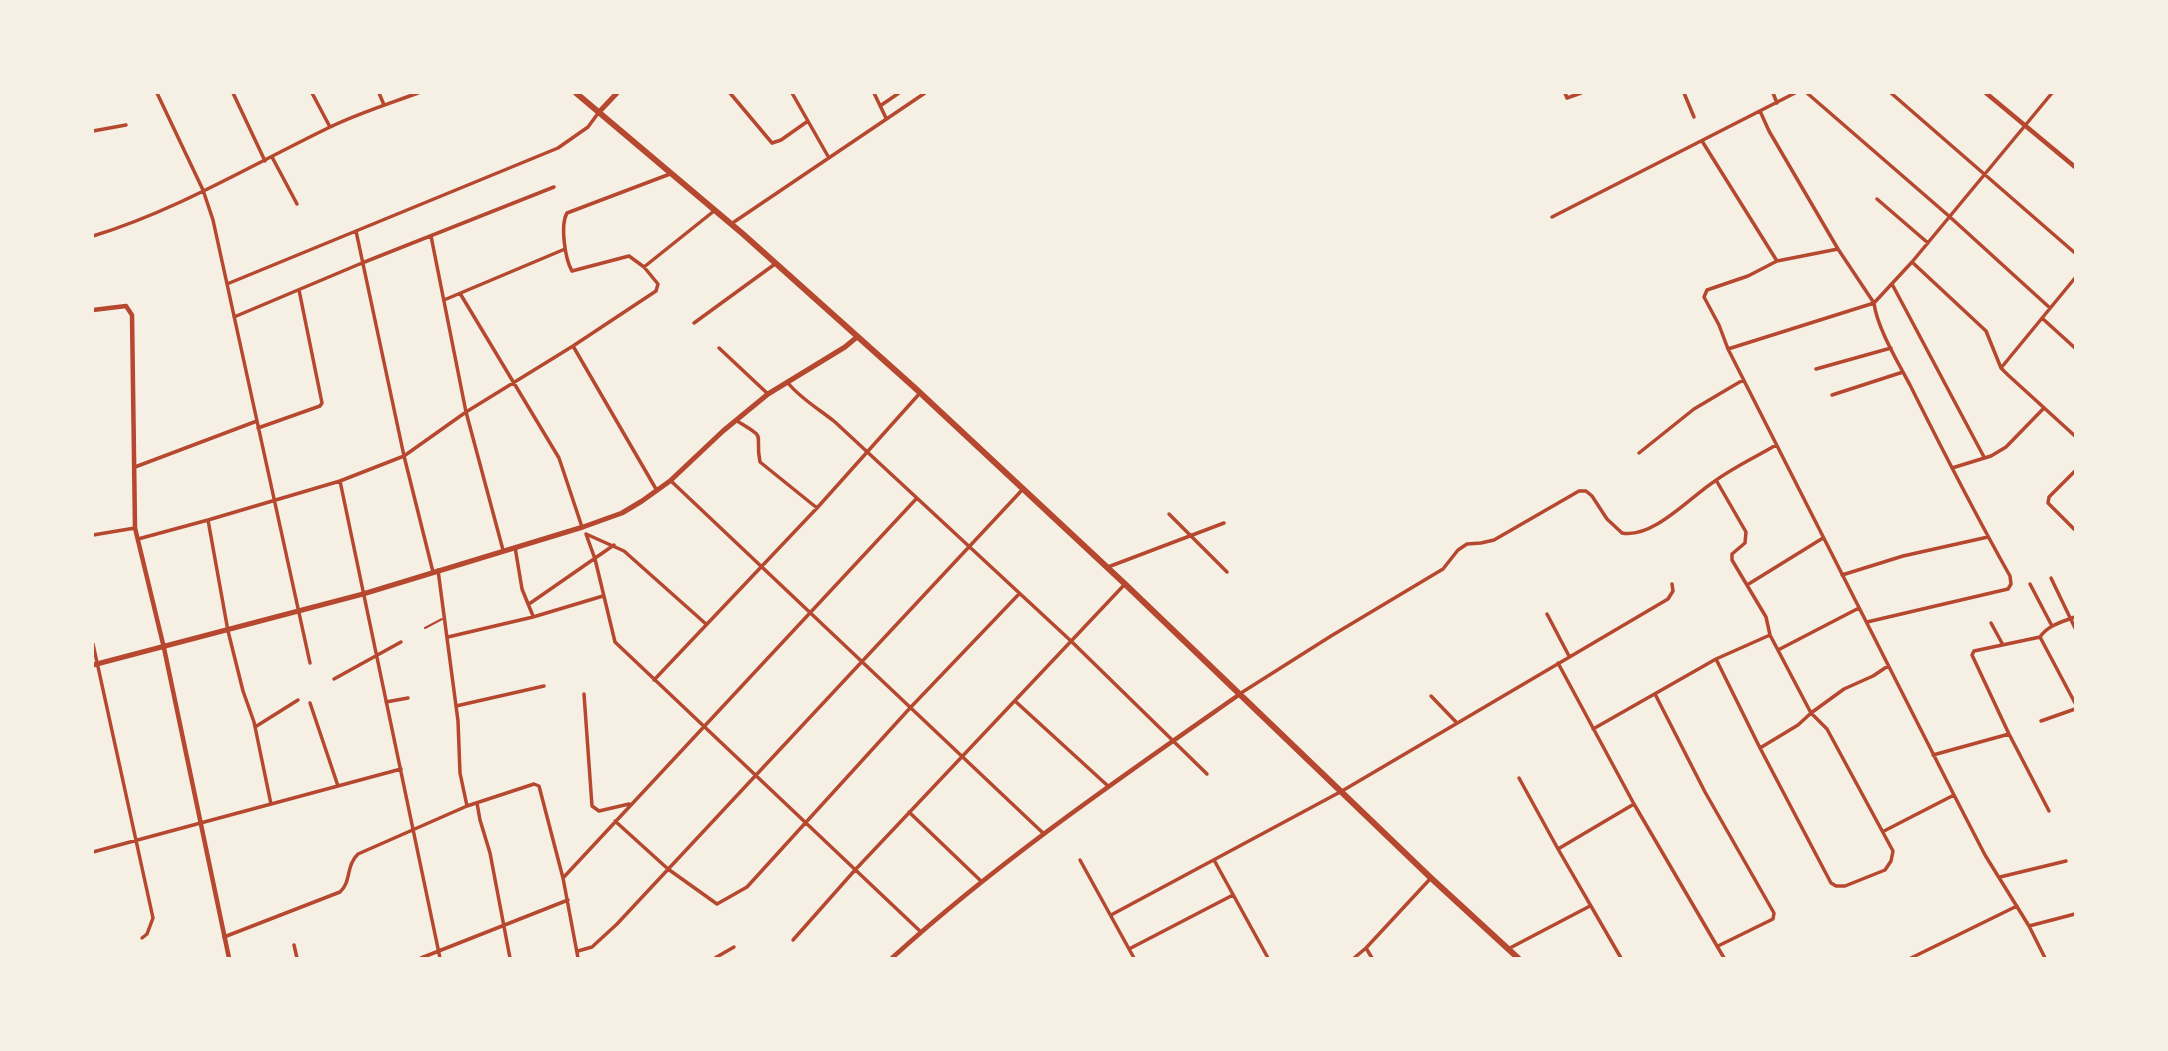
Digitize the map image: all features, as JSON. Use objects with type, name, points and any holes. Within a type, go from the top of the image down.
[{"type":"main road","points":[[576,93],[776,263],[920,393],[1108,567],[1431,878],[1518,958]]},
{"type":"main road","points":[[599,112],[617,93]]},
{"type":"main road","points":[[94,665],[363,594],[503,550],[584,531],[642,501],[670,481],[768,394],[858,337]]},
{"type":"street","points":[[157,93],[204,190],[213,220],[310,663]]},
{"type":"street","points":[[233,93],[265,161]]},
{"type":"street","points":[[312,93],[330,127]]},
{"type":"street","points":[[379,93],[384,106]]},
{"type":"street","points":[[93,236],[140,221],[330,127],[418,93]]},
{"type":"street","points":[[730,93],[772,143],[808,121]]},
{"type":"street","points":[[792,93],[829,158]]},
{"type":"street","points":[[874,93],[886,118]]},
{"type":"street","points":[[880,106],[898,93]]},
{"type":"street","points":[[731,224],[925,93]]},
{"type":"street","points":[[1565,93],[1567,98],[1581,93]]},
{"type":"street","points":[[1684,93],[1694,117]]},
{"type":"street","points":[[1773,93],[1777,103]]},
{"type":"street","points":[[1552,218],[1795,93]]},
{"type":"street","points":[[1807,93],[1950,216],[2050,308]]},
{"type":"street","points":[[1891,93],[2075,253]]},
{"type":"street","points":[[1986,93],[2075,167]]},
{"type":"street","points":[[1728,349],[1874,303],[1912,262],[2052,93]]},
{"type":"street","points":[[1760,111],[1838,249],[1874,303],[1876,314],[1903,372],[2010,576],[2011,584],[2008,589],[1866,622]]},
{"type":"street","points":[[227,284],[558,148],[588,127],[599,112]]},
{"type":"street","points":[[93,131],[126,125]]},
{"type":"street","points":[[1702,141],[1777,261]]},
{"type":"street","points":[[272,158],[297,204]]},
{"type":"street","points":[[138,539],[340,481],[404,456],[466,412],[656,291],[657,284],[644,267],[629,256],[572,271],[565,249],[564,218],[567,213],[671,173]]},
{"type":"street","points":[[234,317],[554,187]]},
{"type":"street","points":[[1877,200],[1928,243]]},
{"type":"street","points":[[644,267],[715,210]]},
{"type":"street","points":[[356,231],[404,456],[436,571],[448,638],[460,773],[467,807]]},
{"type":"street","points":[[431,236],[466,412],[503,550]]},
{"type":"street","points":[[444,300],[565,249]]},
{"type":"street","points":[[1838,249],[1777,261],[1748,276],[1707,290],[1704,298],[1933,755],[2045,958]]},
{"type":"street","points":[[1912,262],[1986,331],[2001,368],[2075,436]]},
{"type":"street","points":[[694,323],[776,263]]},
{"type":"street","points":[[2001,368],[2075,278]]},
{"type":"street","points":[[1892,284],[1984,457]]},
{"type":"street","points":[[258,428],[322,403],[299,290]]},
{"type":"street","points":[[461,295],[559,458],[595,559],[615,642],[921,932]]},
{"type":"street","points":[[93,310],[126,306],[132,315],[135,528],[164,648],[229,958]]},
{"type":"street","points":[[2042,318],[2075,348]]},
{"type":"street","points":[[573,346],[657,490]]},
{"type":"street","points":[[719,348],[768,394]]},
{"type":"street","points":[[1816,369],[1892,348]]},
{"type":"street","points":[[1832,395],[1903,372]]},
{"type":"street","points":[[1639,453],[1694,409],[1743,380]]},
{"type":"street","points":[[786,381],[803,399],[815,405],[867,452],[1071,641],[1207,774]]},
{"type":"street","points":[[654,680],[817,508],[920,393]]},
{"type":"street","points":[[1952,468],[1991,456],[2007,447],[2045,408]]},
{"type":"street","points":[[135,467],[257,421]]},
{"type":"street","points":[[737,421],[757,433],[760,438],[761,462],[817,508]]},
{"type":"street","points":[[892,958],[1043,833],[1108,786],[1240,693],[1443,569],[1458,550],[1467,544],[1494,540],[1579,491],[1586,491],[1591,496],[1616,528],[1628,534],[1640,533],[1716,480],[1776,445]]},
{"type":"street","points":[[2075,471],[2049,497],[2048,503],[2075,530]]},
{"type":"street","points":[[1716,480],[1746,532],[1745,543],[1731,558],[1766,617],[1770,635],[1811,713],[1827,729],[1884,831],[1893,851],[1885,870],[1845,886],[1836,886],[1829,878],[1716,659]]},
{"type":"street","points":[[340,481],[440,958]]},
{"type":"street","points":[[670,481],[1043,833]]},
{"type":"street","points":[[578,951],[585,950],[601,940],[1023,489]]},
{"type":"street","points":[[563,878],[917,498]]},
{"type":"street","points":[[1169,514],[1227,572]]},
{"type":"street","points":[[208,520],[228,631],[255,727],[271,804]]},
{"type":"street","points":[[1108,567],[1224,523]]},
{"type":"street","points":[[93,535],[135,528]]},
{"type":"street","points":[[584,531],[624,551],[706,624]]},
{"type":"street","points":[[1842,575],[1903,556],[1988,537]]},
{"type":"street","points":[[1747,584],[1824,538]]},
{"type":"street","points":[[529,604],[614,545]]},
{"type":"street","points":[[515,547],[522,589],[533,617]]},
{"type":"street","points":[[2051,578],[2073,618],[2075,628]]},
{"type":"street","points":[[793,940],[909,811],[1125,584]]},
{"type":"street","points":[[1111,915],[1342,791],[1668,599],[1673,591],[1672,584]]},
{"type":"street","points":[[2030,584],[2052,626]]},
{"type":"street","points":[[615,821],[668,869],[717,904],[747,887],[1019,594]]},
{"type":"street","points":[[448,638],[603,596]]},
{"type":"street","points":[[1778,650],[1859,607]]},
{"type":"street","points":[[1547,614],[1569,656]]},
{"type":"street","points":[[2049,811],[1972,655],[1974,651],[2040,636],[2052,626],[2073,618]]},
{"type":"street","points":[[1991,623],[2003,645]]},
{"type":"street","points":[[1592,729],[1716,659],[1770,635]]},
{"type":"street","points":[[2040,636],[2075,703]]},
{"type":"street","points":[[334,679],[401,642]]},
{"type":"street","points":[[93,644],[94,665],[153,918],[142,938]]},
{"type":"street","points":[[1558,663],[1634,804],[1724,958]]},
{"type":"street","points":[[1760,748],[1798,725],[1844,689],[1873,677],[1888,666]]},
{"type":"street","points":[[456,706],[544,686]]},
{"type":"street","points":[[584,694],[592,806],[599,811],[631,804]]},
{"type":"street","points":[[1655,694],[1705,792],[1774,913],[1773,919],[1718,946]]},
{"type":"street","points":[[1431,696],[1457,723]]},
{"type":"street","points":[[386,702],[408,698]]},
{"type":"street","points":[[255,727],[298,700]]},
{"type":"street","points":[[1015,701],[1108,786]]},
{"type":"street","points":[[310,703],[338,786]]},
{"type":"street","points":[[2041,721],[2075,709]]},
{"type":"street","points":[[1933,755],[2009,734]]},
{"type":"street","points":[[93,852],[401,769]]},
{"type":"street","points":[[1519,778],[1621,958]]},
{"type":"street","points":[[224,937],[340,892],[345,888],[350,866],[358,854],[477,803],[534,784],[539,786],[563,878],[578,958]]},
{"type":"street","points":[[1884,831],[1954,795]]},
{"type":"street","points":[[477,803],[490,853],[510,958]]},
{"type":"street","points":[[1558,849],[1634,804]]},
{"type":"street","points":[[909,811],[982,882]]},
{"type":"street","points":[[1080,860],[1134,958]]},
{"type":"street","points":[[1214,860],[1265,957]]},
{"type":"street","points":[[1999,878],[2066,861]]},
{"type":"street","points":[[1354,958],[1431,878]]},
{"type":"street","points":[[1129,949],[1233,895]]},
{"type":"street","points":[[421,958],[568,900]]},
{"type":"street","points":[[1507,948],[1590,906]]},
{"type":"street","points":[[1911,958],[2017,906]]},
{"type":"street","points":[[2029,926],[2075,914]]},
{"type":"street","points":[[294,944],[297,958]]},
{"type":"street","points":[[715,958],[734,947]]},
{"type":"street","points":[[1366,948],[1372,958]]},
{"type":"lane","points":[[425,628],[445,618]]}]
